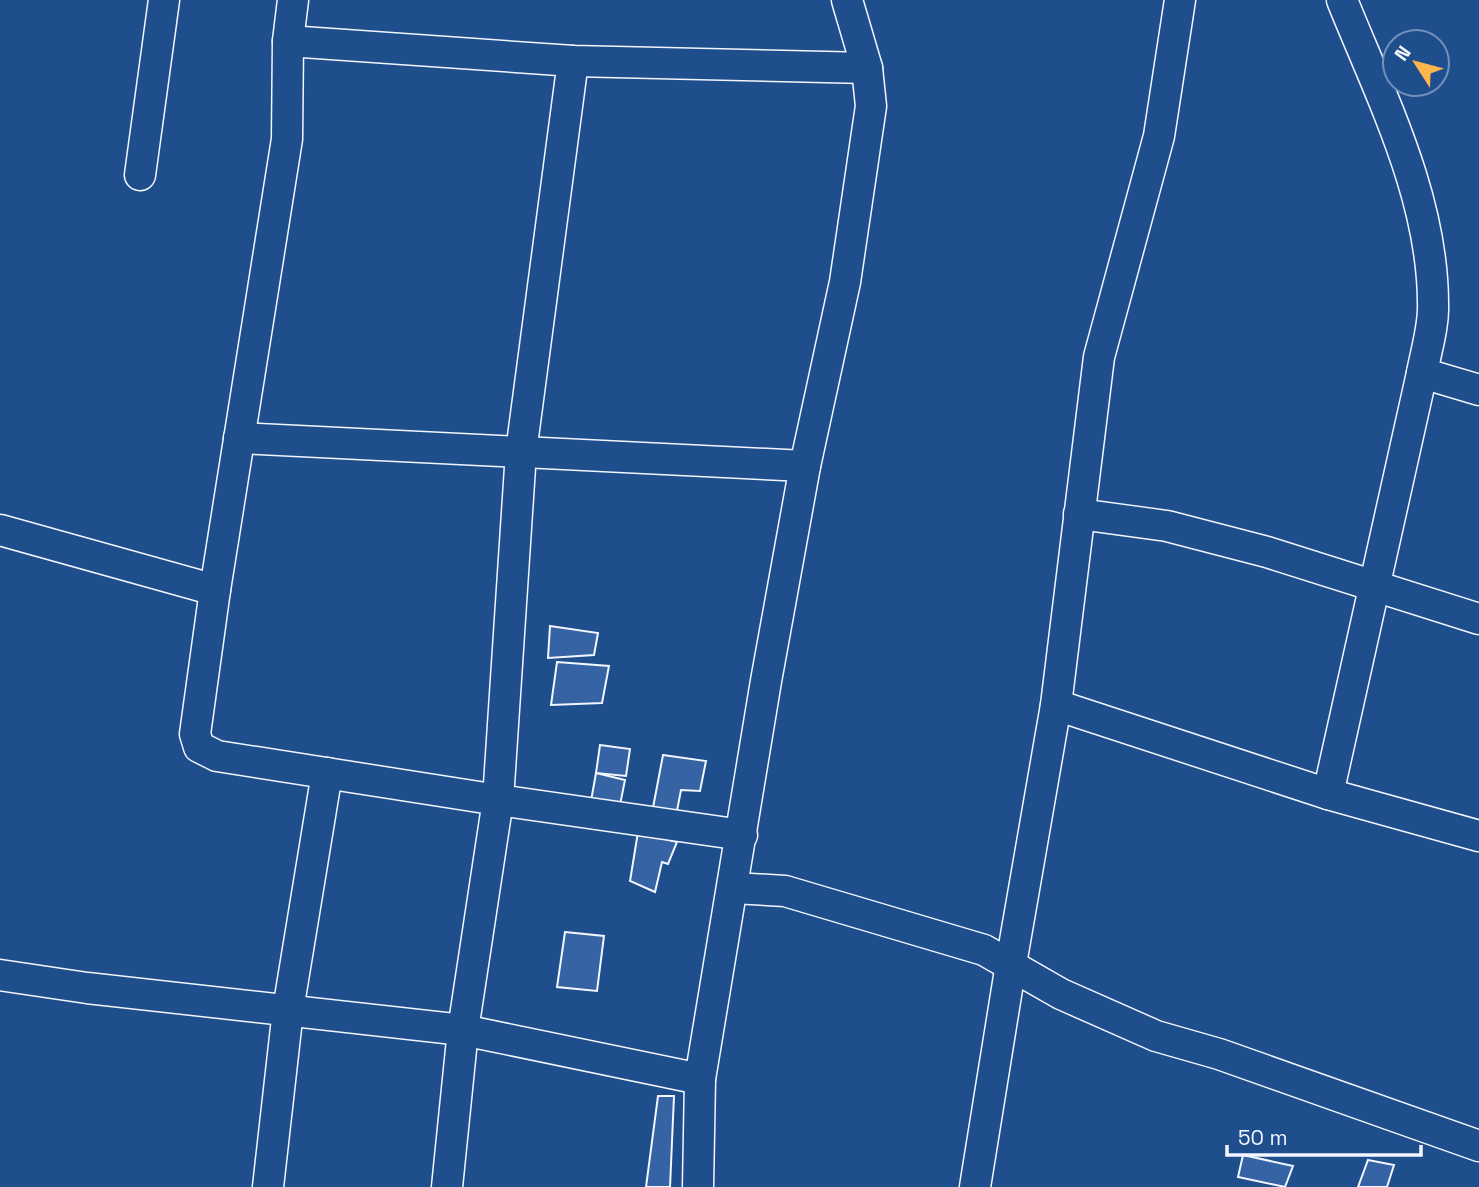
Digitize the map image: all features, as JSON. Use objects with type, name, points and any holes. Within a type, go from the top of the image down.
[{"type":"street","points":[[140,175],[164,0]]},
{"type":"street","points":[[293,0],[288,41],[287,139],[215,590],[195,734],[199,747],[217,756],[742,835]]},
{"type":"street","points":[[698,1187],[700,1079],[805,466],[847,268],[871,106],[867,68],[848,0]]},
{"type":"street","points":[[975,1187],[1010,964],[1056,705],[1099,356],[1159,136],[1180,0]]},
{"type":"street","points":[[1328,794],[1422,373],[1434,306],[1429,246],[1407,160],[1342,0]]},
{"type":"street","points":[[288,41],[573,61],[867,68]]},
{"type":"street","points":[[447,1187],[463,1030],[498,800],[521,452],[573,61]]},
{"type":"street","points":[[1422,373],[1479,390]]},
{"type":"street","points":[[239,438],[805,466]]},
{"type":"street","points":[[1079,514],[1167,526],[1266,552],[1479,619]]},
{"type":"street","points":[[0,530],[215,590]]},
{"type":"street","points":[[1056,705],[1328,794],[1479,836]]},
{"type":"street","points":[[268,1187],[288,1010],[327,773]]},
{"type":"street","points":[[734,888],[785,891],[984,950],[1061,994],[1156,1036],[1219,1054],[1479,1146]]},
{"type":"street","points":[[0,975],[87,988],[463,1030],[700,1079]]},
{"type":"building","points":[[550,626],[598,633],[594,655],[548,658]]},
{"type":"building","points":[[557,662],[609,666],[602,703],[551,705]]},
{"type":"building","points":[[600,745],[630,749],[626,776],[596,773]]},
{"type":"building","points":[[663,755],[706,761],[700,791],[681,790],[676,816],[652,813]]},
{"type":"building","points":[[596,773],[625,780],[620,805],[591,801]]},
{"type":"building","points":[[638,832],[677,842],[668,864],[662,862],[655,892],[630,881]]},
{"type":"building","points":[[565,932],[604,936],[597,991],[557,987]]},
{"type":"building","points":[[658,1096],[674,1096],[670,1187],[646,1187]]},
{"type":"building","points":[[1243,1155],[1293,1166],[1285,1187],[1238,1177]]},
{"type":"building","points":[[1368,1160],[1394,1165],[1387,1187],[1358,1187]]}]
